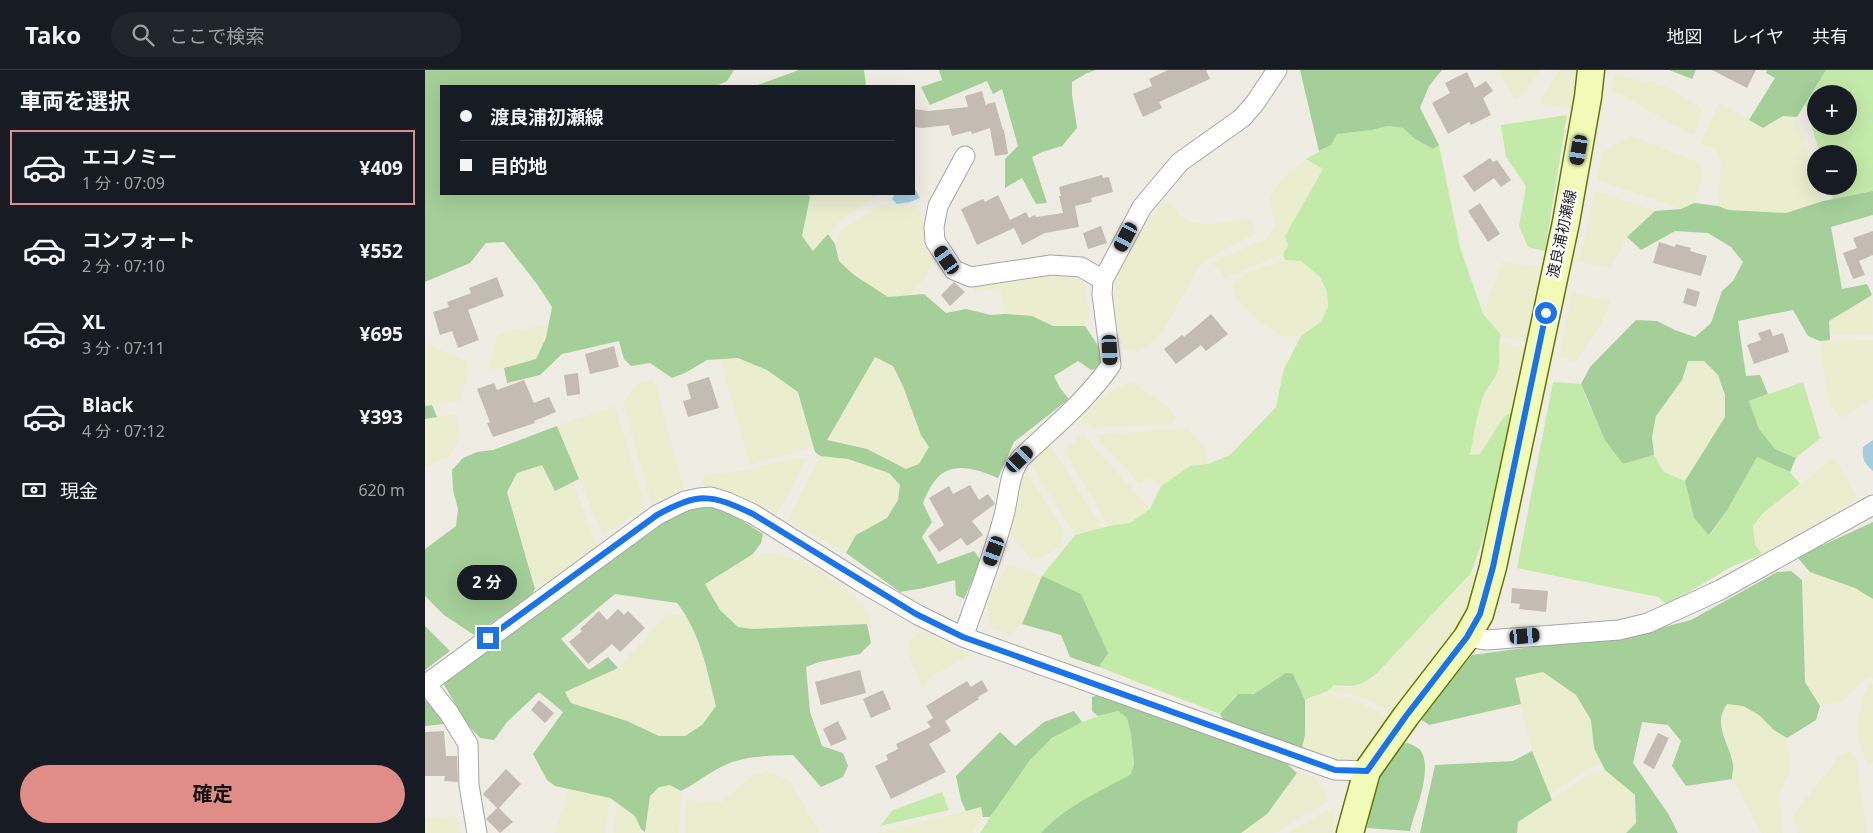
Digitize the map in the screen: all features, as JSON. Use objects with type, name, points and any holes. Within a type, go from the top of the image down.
[{"type":"main road","name":"渡良浦初瀬線","points":[[1350,833],[1367,771],[1406,716],[1467,637],[1480,614],[1493,567],[1566,222],[1591,70]]},
{"type":"street","points":[[963,637],[994,551],[1004,516],[1014,468],[1020,459],[1090,391],[1111,366],[1102,294],[1103,280],[1142,207],[1180,162],[1242,118],[1255,103],[1277,70]]},
{"type":"street","points":[[965,156],[938,206],[934,227],[935,241],[954,270],[971,277],[1051,265],[1081,267],[1103,280]]},
{"type":"street","points":[[477,833],[469,785],[468,744],[449,713],[425,685],[657,515],[685,501],[699,498],[711,498],[727,502],[753,514],[908,610],[963,637],[1335,770],[1367,771]]},
{"type":"street","points":[[1467,637],[1487,640],[1619,630],[1648,623],[1720,590],[1873,505]]},
{"type":"green space","points":[[425,70],[734,70],[727,81],[718,85],[440,85],[440,195],[809,195],[810,197],[802,236],[813,251],[828,234],[835,244],[839,261],[854,275],[888,297],[924,294],[946,313],[966,309],[991,315],[1032,316],[1053,326],[1085,326],[1103,356],[1099,368],[1091,370],[1078,361],[1054,376],[1060,388],[1069,399],[1014,442],[998,478],[973,469],[956,468],[940,475],[931,487],[923,503],[932,522],[922,537],[938,564],[974,551],[981,561],[964,599],[956,595],[955,580],[900,592],[846,553],[856,535],[887,518],[898,500],[900,485],[889,473],[848,459],[820,456],[815,452],[798,392],[767,370],[738,358],[707,360],[672,378],[650,363],[631,366],[624,359],[619,341],[562,354],[540,375],[507,383],[504,368],[536,359],[546,338],[552,307],[537,284],[504,242],[486,243],[470,263],[425,282]],"holes":[[[875,357],[893,366],[903,386],[921,435],[929,447],[919,464],[906,469],[867,449],[827,440]]]},
{"type":"green space","points":[[799,70],[864,70],[866,85],[758,85]]},
{"type":"green space","points":[[939,70],[1096,70],[1072,82],[1077,128],[1062,146],[1032,157],[1047,203],[1036,204],[1022,178],[1005,188],[1005,159],[1018,146],[1002,89],[993,94],[987,81],[930,105],[921,87],[942,80]]},
{"type":"green space","points":[[1300,70],[1442,70],[1429,86],[1420,108],[1439,145],[1433,149],[1415,139],[1403,128],[1388,126],[1337,134],[1331,145],[1319,151]]},
{"type":"green space","points":[[1498,70],[1540,70],[1524,94],[1514,100]]},
{"type":"green space","points":[[1559,70],[1577,70],[1574,106],[1563,108],[1540,103]]},
{"type":"green space","points":[[1669,70],[1696,70],[1692,79]]},
{"type":"green space","points":[[1767,70],[1826,70],[1817,85],[1807,85],[1807,101],[1797,117],[1783,116],[1763,128],[1749,120],[1775,78],[1766,73]]},
{"type":"green space","points":[[1826,70],[1873,70],[1873,191],[1857,194],[1857,145],[1817,145],[1814,135],[1857,135],[1857,85],[1817,85]]},
{"type":"green space","points":[[1615,74],[1668,87],[1703,109],[1694,136],[1611,89]]},
{"type":"green space","points":[[1719,102],[1763,128],[1783,116],[1797,117],[1807,150],[1807,195],[1821,195],[1823,201],[1786,213],[1728,210],[1718,206],[1721,160],[1713,149],[1701,143]]},
{"type":"green space","points":[[1567,115],[1545,251],[1528,247],[1519,226],[1526,186],[1506,157],[1501,125]]},
{"type":"green space","points":[[1388,126],[1403,128],[1415,139],[1433,149],[1439,145],[1460,247],[1483,314],[1501,335],[1498,370],[1484,393],[1470,455],[1480,454],[1503,418],[1515,409],[1483,539],[1471,573],[1377,673],[1357,685],[1334,685],[1324,693],[1305,700],[1293,674],[1253,694],[1237,694],[1220,714],[1099,667],[1108,653],[1042,576],[1075,535],[1109,526],[1130,523],[1150,509],[1161,486],[1190,466],[1208,464],[1230,455],[1276,407],[1284,369],[1301,336],[1321,322],[1328,307],[1327,292],[1320,277],[1301,261],[1285,260],[1283,254],[1288,246],[1285,236],[1323,169],[1306,159],[1331,145],[1336,134],[1372,130]]},
{"type":"green space","points":[[1630,135],[1699,163],[1702,177],[1694,203],[1681,209],[1597,180],[1602,153]]},
{"type":"green space","points":[[1306,159],[1323,169],[1286,236],[1288,246],[1283,254],[1225,278],[1212,263],[1267,238],[1275,224],[1269,198],[1277,185]]},
{"type":"green space","points":[[1595,191],[1655,211],[1627,237],[1611,268],[1579,262]]},
{"type":"green space","points":[[1873,191],[1873,215],[1831,227],[1842,289],[1867,284],[1872,295],[1829,321],[1830,340],[1820,341],[1808,336],[1793,310],[1738,321],[1746,376],[1760,375],[1768,394],[1749,401],[1759,429],[1775,449],[1796,458],[1790,472],[1757,457],[1728,509],[1709,535],[1694,518],[1685,481],[1725,417],[1725,395],[1718,375],[1704,361],[1688,361],[1682,380],[1656,416],[1652,437],[1654,455],[1623,464],[1605,440],[1581,384],[1590,367],[1636,320],[1657,321],[1695,337],[1711,323],[1722,291],[1733,281],[1743,262],[1731,247],[1708,233],[1675,231],[1641,250],[1627,237],[1655,211],[1681,209],[1694,203],[1718,206],[1728,210],[1786,213],[1823,201]]},
{"type":"green space","points":[[813,195],[878,195],[839,222],[813,251],[802,236],[810,197]]},
{"type":"green space","points":[[1832,195],[1853,195],[1833,199]]},
{"type":"green space","points":[[1161,203],[1171,203],[1180,216],[1195,223],[1215,224],[1246,219],[1253,222],[1256,233],[1220,252],[1199,266],[1165,328],[1148,345],[1136,352],[1122,349],[1113,301],[1116,278],[1123,261]]},
{"type":"green space","points":[[882,204],[896,209],[917,206],[925,220],[931,266],[924,279],[911,294],[888,297],[854,275],[839,261],[835,244],[841,230]]},
{"type":"green space","points":[[1285,260],[1301,261],[1320,277],[1327,292],[1328,307],[1321,322],[1301,336],[1280,336],[1261,322],[1235,297],[1233,286],[1238,278],[1264,266]]},
{"type":"green space","points":[[1502,262],[1541,268],[1526,342],[1501,335],[1483,314]]},
{"type":"green space","points":[[1056,272],[1074,275],[1083,282],[1090,311],[1085,326],[1053,326],[1032,316],[1005,314],[1000,288],[975,292],[973,282]]},
{"type":"green space","points":[[1572,292],[1611,301],[1599,328],[1575,362],[1559,357]]},
{"type":"green space","points":[[1872,295],[1873,333],[1829,333],[1829,321]]},
{"type":"green space","points":[[549,324],[546,338],[536,359],[504,368],[488,369],[498,334]]},
{"type":"green space","points":[[1873,340],[1873,398],[1842,418],[1831,407],[1826,388],[1820,341]]},
{"type":"green space","points":[[1498,342],[1526,348],[1515,409],[1503,418],[1480,454],[1470,456],[1478,412],[1484,394],[1493,382],[1498,368]]},
{"type":"green space","points":[[425,343],[466,361],[468,374],[460,401],[425,406]]},
{"type":"green space","points":[[875,357],[893,366],[903,386],[921,435],[929,447],[919,464],[906,469],[867,449],[827,440]]},
{"type":"green space","points":[[738,358],[767,370],[798,392],[814,446],[750,465],[720,359]]},
{"type":"green space","points":[[1688,361],[1704,361],[1718,375],[1725,395],[1725,418],[1685,481],[1664,472],[1654,455],[1652,437],[1656,416],[1682,380]]},
{"type":"green space","points":[[652,380],[656,386],[684,489],[652,504],[623,403],[633,388],[643,381]]},
{"type":"green space","points":[[1131,381],[1164,404],[1176,417],[1171,424],[1093,428],[1078,417],[1106,394]]},
{"type":"green space","points":[[1553,382],[1581,384],[1588,403],[1623,464],[1654,455],[1664,472],[1685,481],[1694,518],[1710,535],[1728,509],[1757,457],[1790,472],[1800,484],[1763,513],[1753,526],[1755,545],[1762,554],[1731,567],[1667,605],[1658,597],[1517,568]]},
{"type":"green space","points":[[1803,382],[1820,438],[1796,458],[1775,449],[1759,429],[1749,401]]},
{"type":"green space","points":[[432,405],[437,417],[425,419],[425,406]]},
{"type":"green space","points":[[615,406],[646,508],[603,536],[557,426]]},
{"type":"green space","points":[[456,414],[461,435],[450,456],[425,467],[425,419]]},
{"type":"green space","points":[[557,426],[579,479],[555,491],[542,465],[517,473],[507,492],[535,589],[531,596],[474,635],[444,615],[425,596],[425,549],[456,526],[458,509],[453,490],[452,470],[463,458],[477,452],[493,450]]},
{"type":"green space","points":[[1188,428],[1206,449],[1208,464],[1190,466],[1161,486],[1149,478],[1139,483],[1095,435]]},
{"type":"green space","points":[[1083,434],[1150,509],[1130,524],[1109,526],[1064,451]]},
{"type":"green space","points":[[1050,444],[1102,528],[1075,535],[1030,463]]},
{"type":"green space","points":[[820,456],[848,459],[890,473],[900,485],[898,500],[887,518],[856,535],[846,553],[788,521]]},
{"type":"green space","points":[[799,457],[806,460],[776,516],[734,494],[704,489],[703,476],[755,469]]},
{"type":"green space","points":[[1834,458],[1859,499],[1762,554],[1755,545],[1753,526],[1763,513]]},
{"type":"green space","points":[[542,465],[555,490],[573,482],[597,547],[535,589],[507,492],[517,473]]},
{"type":"green space","points":[[1026,470],[1064,531],[1061,542],[1054,551],[1032,560],[1007,530],[1019,479]]},
{"type":"green space","points":[[693,508],[715,508],[735,516],[763,534],[761,543],[753,554],[705,584],[720,610],[738,627],[752,629],[867,624],[871,643],[860,654],[819,662],[806,667],[810,712],[822,746],[843,753],[848,766],[843,777],[821,787],[793,755],[738,760],[716,770],[681,791],[670,785],[659,787],[650,796],[645,832],[641,829],[635,816],[610,798],[555,786],[547,780],[533,754],[563,712],[539,692],[507,722],[494,740],[480,738],[467,724],[443,683],[590,573],[671,517]],"holes":[[[615,594],[677,603],[692,626],[697,639],[706,665],[716,706],[702,725],[685,736],[659,736],[627,721],[571,703],[565,692],[618,668],[608,657],[589,670],[561,639]]]},
{"type":"green space","points":[[1873,522],[1873,599],[1855,588],[1810,572],[1797,557]]},
{"type":"green space","points":[[753,554],[780,555],[820,571],[847,590],[866,609],[870,619],[867,624],[752,629],[738,627],[720,610],[705,584]]},
{"type":"green space","points":[[1007,564],[1042,576],[1022,624],[1009,635],[991,627],[986,606]]},
{"type":"green space","points":[[1791,571],[1802,580],[1805,682],[1820,706],[1816,720],[1787,738],[1774,730],[1759,715],[1743,706],[1727,704],[1723,711],[1721,726],[1733,764],[1732,779],[1686,786],[1672,766],[1681,741],[1668,725],[1642,722],[1633,763],[1669,815],[1678,833],[1626,833],[1636,823],[1635,795],[1605,770],[1594,748],[1591,720],[1576,695],[1543,672],[1515,678],[1521,704],[1429,725],[1420,719],[1472,655],[1644,632],[1691,620],[1777,572]]},
{"type":"green space","points":[[1810,572],[1855,588],[1873,599],[1873,677],[1867,678],[1841,702],[1820,706],[1805,682],[1802,580]]},
{"type":"green space","points":[[1471,573],[1476,575],[1472,602],[1466,619],[1402,707],[1391,711],[1359,696],[1330,691],[1334,685],[1355,687],[1366,682],[1377,673]]},
{"type":"green space","points":[[1042,576],[1081,594],[1108,653],[1099,667],[1070,657],[1061,635],[1022,624]]},
{"type":"green space","points":[[675,614],[688,617],[706,664],[716,706],[702,725],[685,736],[659,736],[627,721],[571,703],[565,691],[618,668],[665,616]]},
{"type":"green space","points":[[425,626],[450,651],[425,670]]},
{"type":"green space","points":[[923,630],[948,645],[972,654],[932,676],[922,689],[908,653],[910,640]]},
{"type":"green space","points":[[1543,672],[1576,695],[1591,720],[1594,748],[1602,763],[1584,771],[1549,795],[1532,751],[1514,678]]},
{"type":"green space","points":[[1286,673],[1293,674],[1305,700],[1305,735],[1302,748],[1225,722],[1220,714],[1238,694],[1254,694]]},
{"type":"green space","points":[[1873,684],[1873,762],[1867,766],[1857,728],[1863,696],[1868,686]]},
{"type":"green space","points":[[1326,693],[1357,701],[1393,719],[1371,756],[1356,760],[1336,760],[1302,748],[1305,735],[1305,700],[1315,694]]},
{"type":"green space","points":[[1100,694],[1284,761],[1297,773],[1267,814],[1241,833],[1041,833],[1072,807],[1130,775],[1134,765],[1131,734],[1127,718],[1118,711],[1098,716],[1092,711],[1092,697]]},
{"type":"green space","points":[[425,701],[429,702],[444,724],[425,726]]},
{"type":"green space","points":[[1727,704],[1743,706],[1759,715],[1774,730],[1787,738],[1790,765],[1788,776],[1779,797],[1783,833],[1761,833],[1732,779],[1733,765],[1720,722],[1722,711]]},
{"type":"green space","points":[[1074,711],[1082,722],[1052,738],[1030,760],[990,817],[983,817],[981,807],[966,811],[961,800],[956,776],[1000,732],[1015,746],[1044,722]]},
{"type":"green space","points":[[1118,711],[1127,718],[1131,734],[1134,765],[1129,776],[1072,807],[1041,833],[980,833],[1031,759],[1052,739],[1075,725]]},
{"type":"green space","points":[[1408,743],[1421,751],[1425,769],[1422,791],[1410,831],[1367,828],[1376,781],[1396,744]]},
{"type":"green space","points":[[1532,751],[1552,800],[1518,822],[1517,833],[1420,833],[1435,765],[1513,761]]},
{"type":"green space","points":[[1851,751],[1856,757],[1867,833],[1797,833],[1792,816],[1841,755]]},
{"type":"green space","points":[[1605,770],[1635,795],[1636,823],[1626,833],[1517,833],[1518,822],[1588,775]]},
{"type":"green space","points":[[767,771],[789,780],[819,831],[818,833],[685,833],[686,800],[722,802],[752,776]]},
{"type":"green space","points":[[1297,773],[1313,776],[1323,787],[1330,800],[1275,833],[1241,833],[1289,784]]},
{"type":"green space","points":[[670,785],[681,791],[679,833],[645,833],[650,796],[659,787]]},
{"type":"green space","points":[[569,788],[610,798],[605,833],[555,833]]},
{"type":"green space","points":[[942,792],[949,810],[880,826],[893,810]]},
{"type":"green space","points":[[617,803],[635,816],[641,833],[612,833]]},
{"type":"green space","points":[[981,807],[983,817],[972,833],[876,833]]},
{"type":"green space","points":[[1333,808],[1334,833],[1288,833]]},
{"type":"green space","points":[[456,816],[461,833],[425,833],[425,818]]},
{"type":"water","points":[[915,189],[920,198],[897,204],[892,199],[894,195],[915,195]]},
{"type":"water","points":[[1873,440],[1873,471],[1867,466],[1863,458],[1863,447]]},
{"type":"building","points":[[1168,70],[1206,70],[1210,79],[1159,102],[1162,108],[1143,117],[1133,94],[1152,86],[1149,79]]},
{"type":"building","points":[[1712,70],[1756,70],[1747,88]]},
{"type":"building","points":[[1467,72],[1475,88],[1486,81],[1493,91],[1483,98],[1491,115],[1471,125],[1469,122],[1448,134],[1432,103],[1450,93],[1445,83]]},
{"type":"building","points":[[982,91],[986,106],[995,102],[1004,130],[1008,154],[995,156],[990,128],[972,134],[971,131],[952,136],[949,125],[915,127],[915,109],[928,111],[968,107],[965,96]]},
{"type":"building","points":[[1490,158],[1493,162],[1497,160],[1511,180],[1501,187],[1494,178],[1474,192],[1463,176]]},
{"type":"building","points":[[1102,175],[1103,178],[1109,177],[1113,192],[1091,198],[1092,202],[1075,206],[1079,227],[1045,233],[1022,245],[1014,228],[977,245],[961,209],[983,199],[985,202],[998,195],[1010,220],[1026,212],[1029,218],[1035,215],[1036,217],[1063,213],[1059,187]]},
{"type":"building","points":[[1480,203],[1500,234],[1488,242],[1468,211]]},
{"type":"building","points":[[1101,226],[1107,243],[1088,249],[1083,233]]},
{"type":"building","points":[[1873,231],[1873,255],[1859,261],[1865,275],[1853,279],[1843,253],[1857,248],[1853,238]]},
{"type":"building","points":[[1659,242],[1675,247],[1676,244],[1691,248],[1690,251],[1707,256],[1701,276],[1653,263]]},
{"type":"building","points":[[497,277],[504,296],[468,310],[479,340],[458,348],[452,331],[440,335],[433,312],[449,307],[447,302],[471,293],[469,288]]},
{"type":"building","points":[[954,282],[965,292],[950,306],[941,295]]},
{"type":"building","points":[[1687,288],[1700,292],[1696,307],[1683,303]]},
{"type":"building","points":[[1211,314],[1228,334],[1206,351],[1201,345],[1176,364],[1164,349],[1182,335],[1184,337]]},
{"type":"building","points":[[1770,329],[1773,336],[1783,333],[1789,352],[1754,364],[1747,345],[1761,340],[1758,333]]},
{"type":"building","points":[[614,346],[619,367],[590,374],[585,354]]},
{"type":"building","points":[[578,373],[580,394],[567,396],[564,375]]},
{"type":"building","points":[[709,377],[719,408],[688,417],[683,401],[691,399],[687,384]]},
{"type":"building","points":[[524,380],[534,403],[549,397],[556,412],[534,421],[535,423],[493,437],[487,423],[490,422],[477,389],[494,383],[497,390]]},
{"type":"building","points":[[970,485],[979,500],[988,494],[995,504],[972,521],[983,535],[967,546],[961,538],[939,552],[928,536],[944,525],[929,498],[949,486],[953,494]]},
{"type":"building","points":[[1512,588],[1548,591],[1546,612],[1519,609],[1520,604],[1511,603]]},
{"type":"building","points":[[618,609],[624,615],[628,611],[645,628],[620,652],[612,644],[588,664],[569,642],[582,631],[580,629],[599,611],[607,620]]},
{"type":"building","points":[[860,670],[866,693],[821,705],[815,682]]},
{"type":"building","points":[[982,680],[988,691],[945,721],[951,731],[929,744],[946,772],[891,799],[875,766],[888,760],[886,755],[898,749],[896,744],[931,727],[927,722],[933,718],[926,706],[967,681],[971,687]]},
{"type":"building","points":[[883,690],[891,709],[871,718],[863,699]]},
{"type":"building","points":[[539,700],[554,713],[545,723],[531,710]]},
{"type":"building","points":[[838,721],[847,739],[831,746],[823,729]]},
{"type":"building","points":[[444,731],[446,756],[457,756],[458,782],[444,781],[445,776],[425,776],[425,732]]},
{"type":"building","points":[[1658,733],[1669,738],[1654,769],[1643,763]]},
{"type":"building","points":[[506,769],[521,784],[499,808],[513,822],[500,833],[486,819],[497,808],[483,794]]},
{"type":"route","points":[[488,638],[657,515],[685,501],[711,498],[727,502],[753,514],[863,583],[916,614],[963,637],[1335,770],[1367,771],[1406,716],[1467,637],[1480,614],[1493,567],[1546,313]]}]
